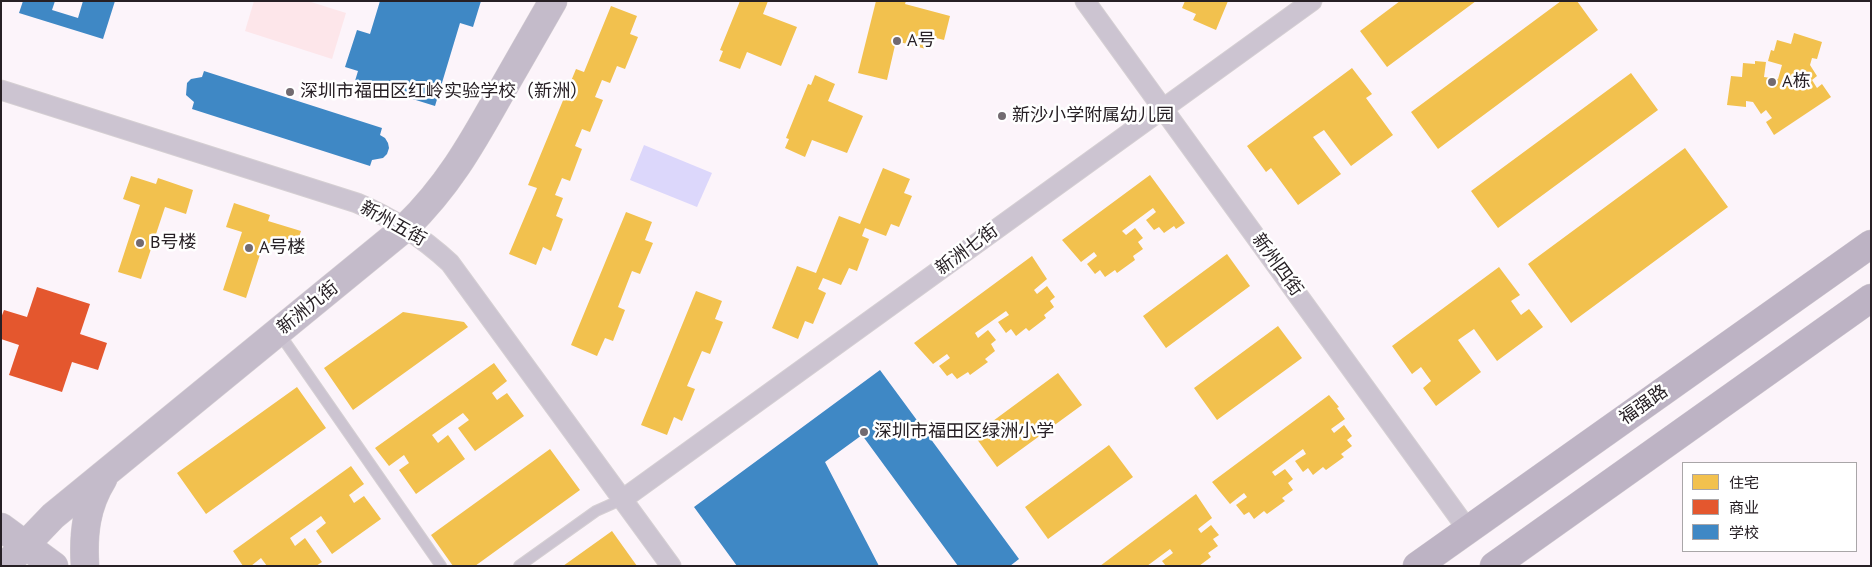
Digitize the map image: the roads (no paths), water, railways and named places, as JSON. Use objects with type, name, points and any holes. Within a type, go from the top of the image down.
[{"type":"main road","name":"福强路","points":[[1417,566],[1871,244]]},
{"type":"main road","points":[[1494,566],[1871,298]]},
{"type":"main road","points":[[1788,302],[1814,338]]},
{"type":"street","name":"新洲九街","points":[[5,566],[25,543],[53,516],[406,227],[429,205],[452,175],[553,1]]},
{"type":"street","name":"新州四街","points":[[1085,1],[1468,530]]},
{"type":"street","name":"新洲七街","points":[[623,499],[1312,1]]},
{"type":"street","name":"新州五街","points":[[1,90],[357,203],[406,227],[450,263],[671,566]]},
{"type":"street","points":[[86,566],[84,542],[88,512],[98,486],[113,466]]},
{"type":"street","points":[[1,527],[54,566]]},
{"type":"lane","points":[[279,332],[441,566]]},
{"type":"lane","points":[[519,566],[596,510],[623,499]]},
{"type":"place","name":"A号","points":[[897,41]]},
{"type":"place","name":"A栋","points":[[1772,82]]},
{"type":"place","name":"深圳市福田区红岭实验学校（新洲）","points":[[290,92]]},
{"type":"place","name":"新沙小学附属幼儿园","points":[[1002,116]]},
{"type":"place","name":"B号楼","points":[[140,243]]},
{"type":"place","name":"A号楼","points":[[249,248]]},
{"type":"place","name":"深圳市福田区绿洲小学","points":[[864,432]]}]
